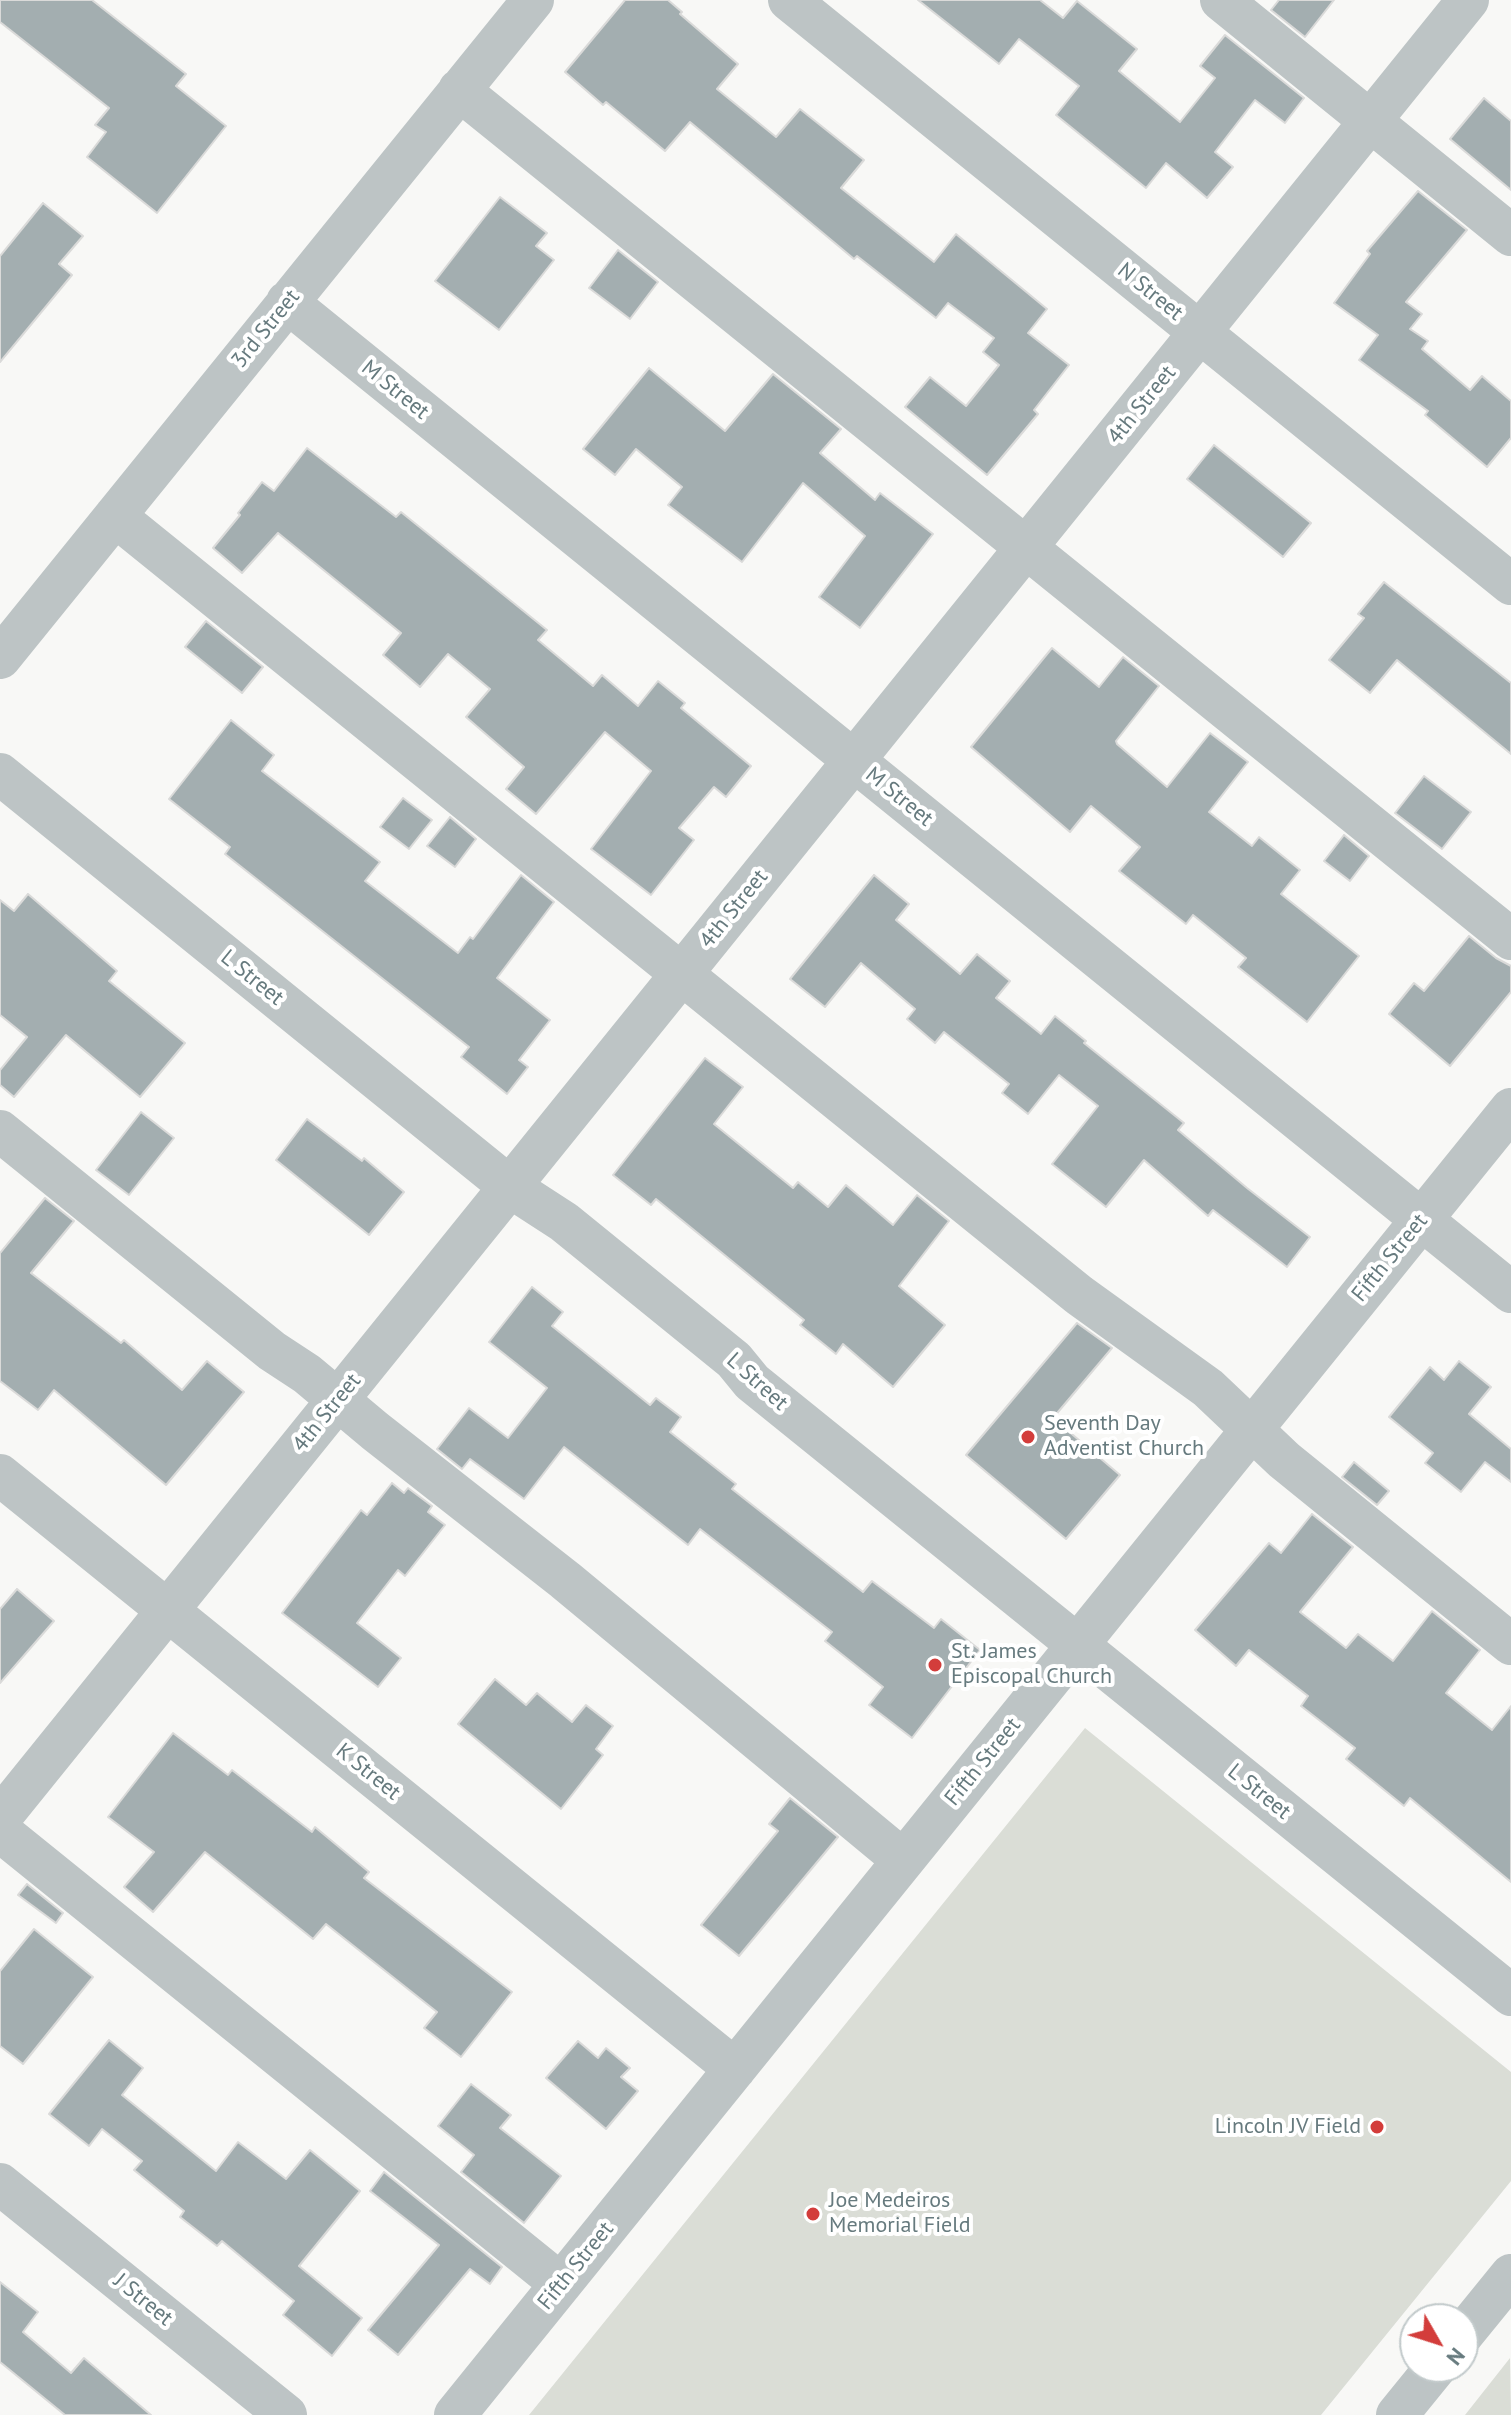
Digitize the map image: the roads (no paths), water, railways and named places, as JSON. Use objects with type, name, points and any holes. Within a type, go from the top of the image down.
[{"type":"street","name":"3rd Street","points":[[0,658],[533,0]]},
{"type":"street","name":"N Street","points":[[789,0],[1511,584]]},
{"type":"street","points":[[1221,0],[1511,235]]},
{"type":"street","name":"4th Street","points":[[0,1818],[1468,0]]},
{"type":"street","points":[[459,90],[1511,939]]},
{"type":"street","name":"M Street","points":[[287,302],[1511,1292]]},
{"type":"street","points":[[115,516],[1079,1295],[1208,1388],[1284,1460],[1511,1644]]},
{"type":"street","name":"L Street","points":[[0,774],[510,1187],[564,1222],[734,1360],[752,1382],[1511,1995]]},
{"type":"street","name":"Fifth Street","points":[[455,2415],[1511,1109]]},
{"type":"street","points":[[0,1131],[272,1351],[307,1374],[565,1580],[903,1860]]},
{"type":"street","name":"K Street","points":[[0,1475],[735,2069]]},
{"type":"street","points":[[0,1831],[561,2284]]},
{"type":"street","name":"J Street","points":[[0,2184],[286,2415]]},
{"type":"street","points":[[1479,2314],[1511,2275]]},
{"type":"street","points":[[1397,2415],[1423,2383]]},
{"type":"place","name":"Seventh Day Adventist Church","points":[[1028,1437]]},
{"type":"place","name":"St. James Episcopal Church","points":[[935,1665]]},
{"type":"place","name":"Lincoln JV Field","points":[[1377,2127]]},
{"type":"place","name":"Joe Medeiros Memorial Field","points":[[813,2214]]}]
